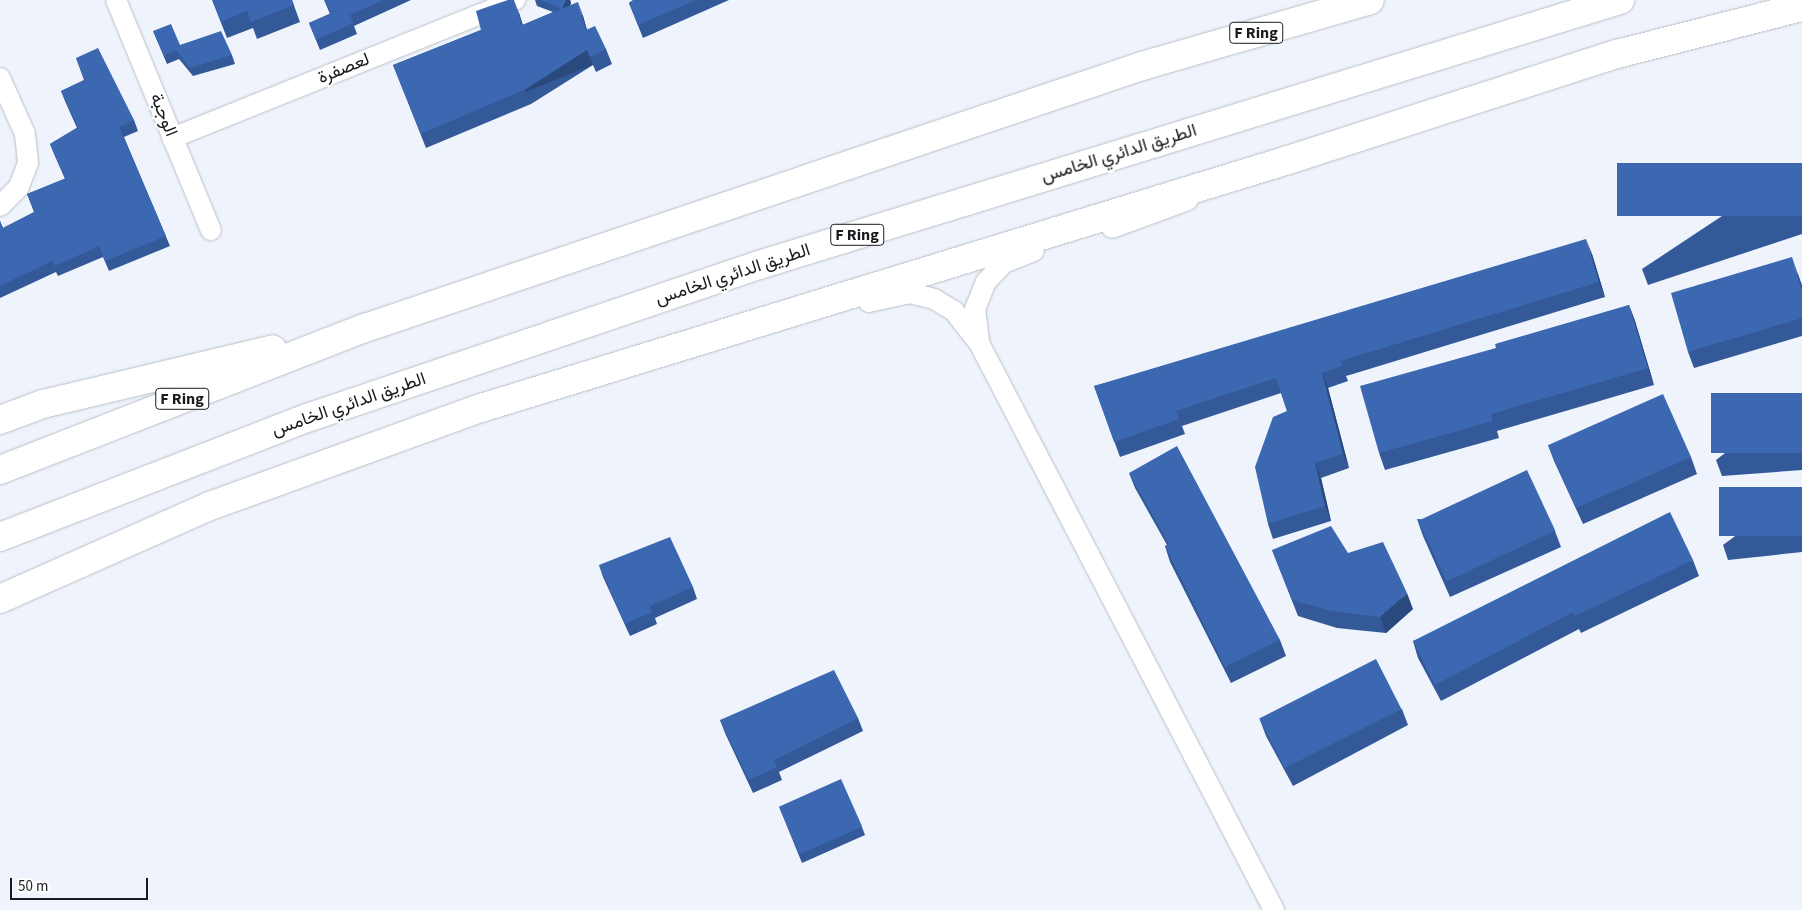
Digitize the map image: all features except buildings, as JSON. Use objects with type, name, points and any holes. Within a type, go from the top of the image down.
[{"type":"highway","points":[[1142,66],[1328,0]]},
{"type":"highway","name":"F Ring","points":[[0,470],[365,328],[1142,66],[1370,0]]},
{"type":"highway","name":"الطريق الدائري الخامس","points":[[0,537],[306,418],[759,265],[1620,0]]},
{"type":"highway","points":[[0,599],[202,510],[481,408],[1617,54],[1802,7]]},
{"type":"highway","points":[[0,420],[43,404],[365,328]]},
{"type":"highway","points":[[0,551],[103,497]]},
{"type":"street","name":"الوجبة","points":[[116,0],[211,230]]},
{"type":"street","name":"لعصفرة","points":[[172,138],[515,0]]},
{"type":"street","points":[[0,78],[24,134],[28,162],[19,187],[0,206]]},
{"type":"street","points":[[979,343],[977,301],[986,282],[1004,263],[1163,213],[1211,182]]},
{"type":"street","points":[[741,326],[792,323],[910,293],[945,304],[979,343],[1274,910]]}]
